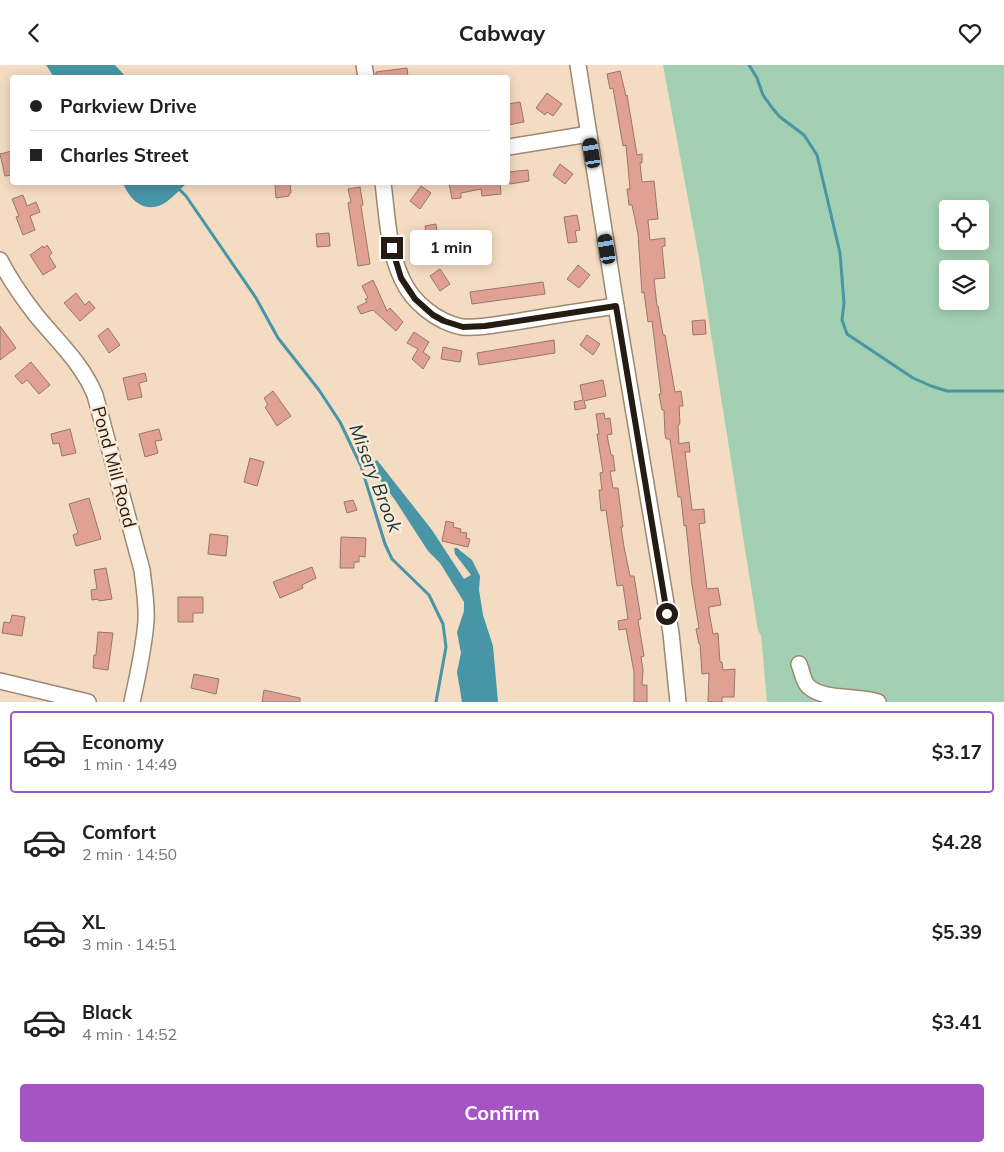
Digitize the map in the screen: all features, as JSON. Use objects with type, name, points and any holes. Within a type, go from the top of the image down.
[{"type":"street","points":[[578,65],[670,633],[678,702]]},
{"type":"street","points":[[510,147],[589,134]]},
{"type":"street","points":[[383,185],[392,248],[401,278],[415,299],[433,315],[444,321],[463,327],[479,327],[616,306]]},
{"type":"street","name":"Pond Mill Road","points":[[0,260],[12,284],[83,370],[96,395],[142,570],[146,599],[144,643],[132,702]]},
{"type":"street","points":[[799,664],[805,681],[814,690],[829,695],[862,698],[878,702]]},
{"type":"street","points":[[0,681],[88,702]]},
{"type":"green space","points":[[663,65],[1004,65],[1004,702],[767,702],[761,635],[758,631],[699,258]]},
{"type":"water","points":[[46,65],[115,65],[124,75],[53,75]]},
{"type":"water","points":[[124,185],[185,185],[166,202],[156,207],[144,206],[138,203]]},
{"type":"water","points":[[377,460],[432,530],[464,579],[471,575],[455,554],[454,548],[457,548],[472,560],[480,576],[479,590],[483,615],[493,646],[498,702],[462,702],[457,672],[461,653],[457,632],[464,611],[464,602],[440,563],[428,551],[395,500],[374,472],[373,462]]},
{"type":"building","points":[[407,68],[408,75],[376,75],[376,72]]},
{"type":"building","points":[[620,71],[627,95],[637,155],[642,154],[642,163],[640,163],[642,182],[654,181],[658,219],[648,220],[650,240],[665,238],[665,246],[662,247],[665,278],[654,279],[657,306],[663,335],[665,335],[675,392],[681,391],[683,406],[679,406],[679,444],[689,442],[690,452],[685,452],[692,510],[704,509],[705,523],[699,524],[707,589],[718,588],[721,605],[709,607],[713,634],[718,633],[720,662],[722,662],[723,670],[735,669],[734,697],[722,697],[722,702],[708,702],[709,673],[702,674],[700,644],[696,629],[699,628],[692,585],[686,525],[684,526],[681,497],[678,497],[670,439],[666,439],[665,434],[664,410],[662,410],[659,394],[661,394],[652,321],[648,322],[644,292],[642,293],[638,234],[632,205],[629,205],[627,189],[630,189],[626,145],[623,146],[613,88],[610,89],[607,74]]},
{"type":"building","points":[[547,93],[562,104],[553,116],[547,112],[545,115],[536,108]]},
{"type":"building","points":[[520,102],[524,122],[510,125],[510,104]]},
{"type":"building","points":[[10,152],[10,175],[5,176],[0,154]]},
{"type":"building","points":[[560,164],[573,174],[565,184],[553,175]]},
{"type":"building","points":[[528,170],[529,181],[510,184],[510,172]]},
{"type":"building","points":[[275,185],[290,185],[291,193],[289,196],[276,198]]},
{"type":"building","points":[[449,185],[500,185],[501,194],[482,196],[481,189],[461,193],[461,198],[452,199]]},
{"type":"building","points":[[421,186],[431,193],[420,209],[410,201]]},
{"type":"building","points":[[360,187],[370,264],[358,266],[348,203],[351,202],[348,189]]},
{"type":"building","points":[[23,195],[27,206],[36,202],[40,212],[30,216],[35,230],[23,235],[16,217],[19,216],[12,199]]},
{"type":"building","points":[[577,215],[580,230],[575,231],[577,242],[568,243],[564,217]]},
{"type":"building","points":[[436,224],[438,239],[429,240],[431,253],[418,255],[416,236],[426,234],[425,226]]},
{"type":"building","points":[[329,233],[330,246],[317,247],[316,234]]},
{"type":"building","points":[[47,245],[52,253],[49,256],[56,267],[43,275],[30,255]]},
{"type":"building","points":[[578,265],[590,275],[579,288],[567,279]]},
{"type":"building","points":[[440,269],[450,284],[440,291],[430,276]]},
{"type":"building","points":[[373,280],[387,311],[390,308],[403,322],[396,331],[373,310],[361,314],[357,307],[367,302],[365,299],[368,298],[362,286]]},
{"type":"building","points":[[543,282],[545,294],[472,304],[470,292]]},
{"type":"building","points":[[76,293],[85,305],[89,301],[95,308],[80,321],[64,303]]},
{"type":"building","points":[[705,320],[706,334],[693,335],[692,321]]},
{"type":"building","points":[[0,326],[16,348],[0,360]]},
{"type":"building","points":[[108,328],[120,345],[109,353],[98,336]]},
{"type":"building","points":[[414,332],[429,342],[423,352],[430,357],[423,369],[412,359],[418,349],[407,343]]},
{"type":"building","points":[[587,335],[600,344],[593,355],[580,345]]},
{"type":"building","points":[[554,340],[555,353],[479,365],[477,353]]},
{"type":"building","points":[[443,347],[462,351],[460,362],[441,359]]},
{"type":"building","points":[[31,362],[50,385],[39,394],[27,380],[22,384],[15,376]]},
{"type":"building","points":[[145,373],[147,381],[139,383],[142,397],[128,400],[123,378]]},
{"type":"building","points":[[603,380],[606,396],[584,401],[586,408],[575,410],[574,402],[583,400],[580,385]]},
{"type":"building","points":[[273,391],[291,416],[277,426],[265,407],[268,405],[264,398]]},
{"type":"building","points":[[604,413],[605,419],[610,418],[612,434],[607,435],[611,455],[613,455],[615,471],[610,471],[613,488],[618,488],[624,547],[630,576],[634,576],[641,619],[638,620],[644,656],[641,657],[643,670],[642,685],[647,685],[647,702],[634,702],[634,672],[626,629],[619,630],[618,621],[628,619],[623,585],[617,586],[606,510],[601,511],[599,490],[602,490],[600,473],[603,472],[596,414]]},
{"type":"building","points":[[70,429],[76,453],[62,456],[59,443],[53,444],[51,434]]},
{"type":"building","points":[[159,429],[162,440],[155,441],[158,453],[145,457],[139,434]]},
{"type":"building","points":[[250,458],[264,462],[257,486],[244,482]]},
{"type":"building","points":[[89,498],[101,539],[76,546],[73,535],[78,533],[69,504]]},
{"type":"building","points":[[353,500],[357,510],[347,513],[344,502]]},
{"type":"building","points":[[446,521],[454,523],[453,527],[461,529],[460,532],[467,533],[466,538],[470,539],[468,547],[442,541]]},
{"type":"building","points":[[210,534],[228,536],[226,556],[208,554]]},
{"type":"building","points":[[341,537],[366,538],[365,557],[359,556],[359,562],[354,562],[354,568],[340,568]]},
{"type":"building","points":[[312,567],[316,578],[302,585],[303,588],[280,598],[273,582]]},
{"type":"building","points":[[106,568],[112,599],[92,600],[91,590],[97,589],[94,570]]},
{"type":"building","points":[[178,597],[203,597],[203,613],[193,613],[193,622],[178,622]]},
{"type":"building","points":[[12,615],[25,617],[22,636],[2,633],[4,622],[10,623]]},
{"type":"building","points":[[98,632],[113,633],[108,670],[93,668]]},
{"type":"building","points":[[194,674],[219,679],[216,694],[191,688]]},
{"type":"building","points":[[264,690],[300,698],[300,702],[262,702]]},
{"type":"waterway","points":[[749,65],[757,78],[763,95],[773,109],[780,117],[804,135],[817,155],[840,253],[844,303],[842,320],[847,334],[913,378],[931,386],[947,391],[1004,391]]},
{"type":"waterway","name":"Misery Brook","points":[[178,188],[186,196],[256,298],[278,338],[319,390],[340,422],[361,466],[385,544],[392,559],[429,595],[443,624],[446,647],[436,702]]},
{"type":"waterway","points":[[363,470],[367,462],[373,462]]},
{"type":"route","points":[[392,248],[401,278],[415,299],[433,315],[463,327],[485,326],[616,306],[667,614]]}]
